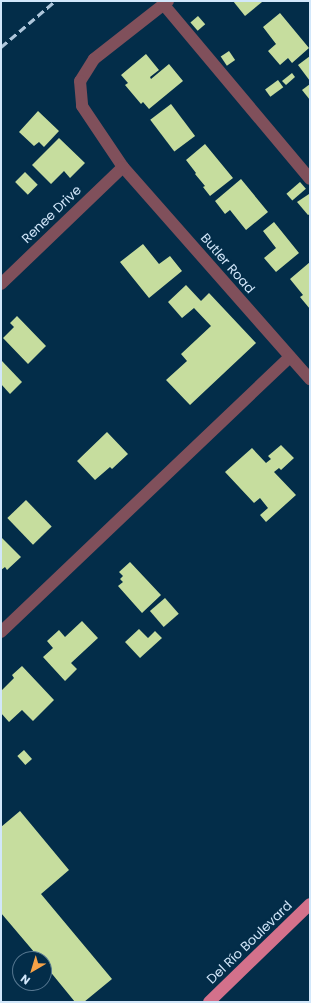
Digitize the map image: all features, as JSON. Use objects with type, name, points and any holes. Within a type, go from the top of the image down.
[{"type":"main road","name":"Del Río Boulevard","points":[[209,1002],[310,904]]},
{"type":"street","name":"Butler Road","points":[[166,3],[94,59],[80,81],[82,106],[123,167],[310,379]]},
{"type":"street","points":[[166,3],[310,179]]},
{"type":"street","name":"Renee Drive","points":[[1,284],[123,167]]},
{"type":"street","points":[[1,632],[290,357]]},
{"type":"building","points":[[233,1],[260,1],[262,2],[245,16]]},
{"type":"building","points":[[280,13],[309,48],[292,63],[288,58],[280,65],[268,51],[276,44],[263,27]]},
{"type":"building","points":[[198,16],[205,24],[198,31],[190,23]]},
{"type":"building","points":[[229,51],[235,60],[227,66],[221,57]]},
{"type":"building","points":[[146,54],[159,70],[150,77],[151,79],[169,64],[183,81],[149,109],[143,102],[141,104],[125,85],[128,83],[121,75]]},
{"type":"building","points":[[310,56],[310,81],[298,65]]},
{"type":"building","points":[[292,73],[295,77],[286,85],[282,81]]},
{"type":"building","points":[[278,80],[283,87],[270,97],[265,89]]},
{"type":"building","points":[[310,84],[310,100],[302,90]]},
{"type":"building","points":[[171,104],[195,136],[174,152],[150,120]]},
{"type":"building","points":[[38,111],[59,131],[44,147],[39,142],[34,146],[19,132]]},
{"type":"building","points":[[59,138],[85,163],[70,178],[64,171],[51,184],[32,165]]},
{"type":"building","points":[[205,144],[233,178],[210,196],[203,187],[205,186],[186,160]]},
{"type":"building","points":[[25,172],[38,185],[28,195],[15,182]]},
{"type":"building","points":[[241,179],[268,212],[246,230],[230,210],[225,214],[215,201]]},
{"type":"building","points":[[300,182],[306,189],[292,201],[286,194]]},
{"type":"building","points":[[309,194],[310,214],[308,215],[297,202]]},
{"type":"building","points":[[274,222],[299,253],[276,272],[264,258],[276,248],[263,231]]},
{"type":"building","points":[[143,244],[159,264],[170,256],[182,271],[149,298],[120,262]]},
{"type":"building","points":[[310,262],[310,309],[300,297],[303,295],[290,279]]},
{"type":"building","points":[[186,285],[201,301],[209,293],[256,343],[190,405],[166,380],[187,361],[181,354],[211,326],[194,308],[182,318],[168,302]]},
{"type":"building","points":[[17,316],[46,346],[28,364],[3,338],[14,327],[10,323]]},
{"type":"building","points":[[1,360],[22,382],[10,394],[1,384]]},
{"type":"building","points":[[107,432],[128,454],[112,469],[110,467],[95,480],[77,461]]},
{"type":"building","points":[[281,445],[294,458],[281,470],[279,468],[274,472],[296,495],[266,522],[260,515],[268,508],[260,498],[254,503],[225,472],[252,448],[266,463],[271,459],[268,456]]},
{"type":"building","points":[[26,500],[52,527],[33,545],[7,518]]},
{"type":"building","points":[[1,537],[21,557],[7,570],[5,567],[1,570]]},
{"type":"building","points":[[130,562],[161,595],[142,613],[118,586],[123,582],[120,579],[123,576],[119,572]]},
{"type":"building","points":[[165,598],[179,614],[164,627],[150,611]]},
{"type":"building","points":[[82,621],[98,638],[71,663],[77,669],[65,681],[43,657],[53,648],[47,641],[59,630],[65,637]]},
{"type":"building","points":[[139,629],[148,638],[155,631],[162,638],[140,658],[125,642]]},
{"type":"building","points":[[22,666],[54,700],[33,721],[22,710],[9,722],[1,713],[1,691],[14,678],[12,675]]},
{"type":"building","points":[[24,750],[32,759],[25,765],[17,756]]},
{"type":"building","points":[[20,811],[69,870],[41,894],[112,979],[84,1002],[75,1002],[52,974],[52,951],[33,951],[1,913],[1,827]]},
{"type":"railway","points":[[1,47],[55,1]]}]
